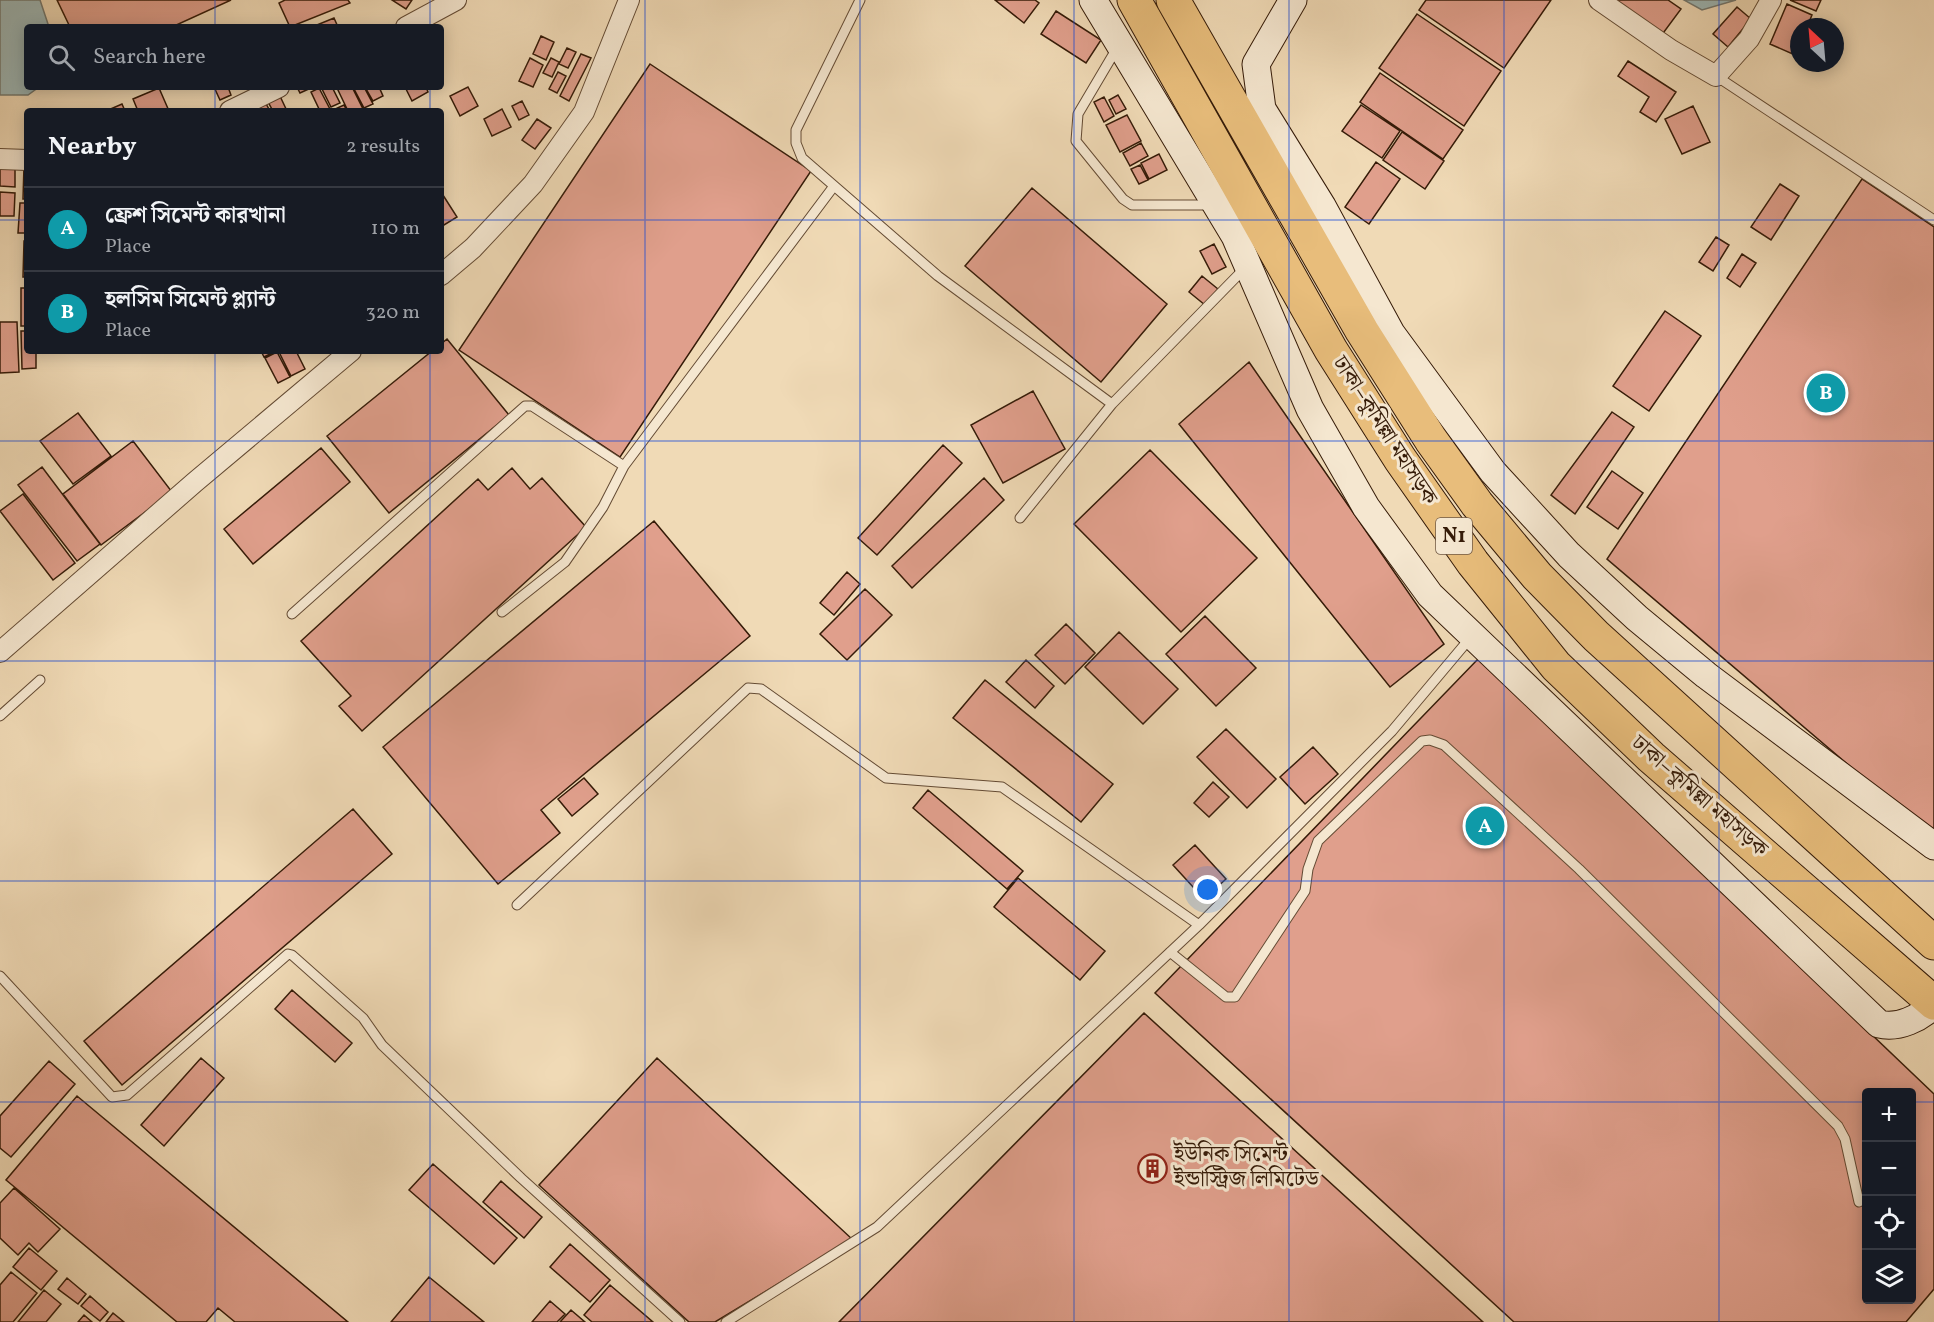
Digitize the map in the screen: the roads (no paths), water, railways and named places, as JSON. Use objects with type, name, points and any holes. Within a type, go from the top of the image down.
[{"type":"highway","name":"ঢাকা–কুমিল্লা মহাসড়ক","points":[[1134,0],[1331,350],[1400,459],[1473,563],[1556,666],[1651,757],[1934,1004]]},
{"type":"highway","name":"ঢাকা–কুমিল্লা মহাসড়ক","points":[[1173,0],[1362,331],[1431,440],[1477,504],[1538,576],[1596,636],[1931,940]]},
{"type":"street","points":[[412,24],[456,0]]},
{"type":"street","points":[[444,272],[473,248],[533,184],[584,112],[629,0]]},
{"type":"street","points":[[1094,0],[1216,205],[1247,266],[1310,409],[1366,507],[1430,595],[1879,1024],[1890,1027],[1908,1021],[1934,1004]]},
{"type":"street","points":[[1293,0],[1256,64],[1262,109],[1322,206],[1391,333],[1493,472],[1569,555],[1637,618],[1706,675],[1934,846]]},
{"type":"street","points":[[1599,0],[1671,51],[1716,76],[1749,39],[1771,0]]},
{"type":"street","points":[[236,108],[273,90]]},
{"type":"street","points":[[0,159],[24,160]]},
{"type":"street","points":[[0,652],[348,354]]},
{"type":"lane","points":[[860,0],[796,130],[796,143],[802,158],[938,276],[1112,404]]},
{"type":"lane","points":[[1120,44],[1078,114],[1076,141],[1124,199],[1132,205],[1216,205]]},
{"type":"lane","points":[[1716,76],[1934,220]]},
{"type":"lane","points":[[502,612],[565,562],[603,507],[624,466],[834,186]]},
{"type":"lane","points":[[1020,518],[1112,404],[1247,266]]},
{"type":"lane","points":[[292,614],[525,406],[532,406],[624,466]]},
{"type":"lane","points":[[726,1322],[878,1227],[1198,925],[1392,730],[1472,635]]},
{"type":"lane","points":[[0,716],[40,680]]},
{"type":"lane","points":[[517,905],[748,688],[761,689],[886,778],[1002,788],[1198,925]]},
{"type":"lane","points":[[1170,952],[1226,997],[1235,997],[1305,891],[1308,869],[1318,841],[1422,741],[1430,740],[1444,744],[1579,869],[1838,1126],[1845,1139],[1859,1202]]},
{"type":"lane","points":[[0,976],[112,1097],[127,1095],[288,954],[292,955],[363,1018],[382,1045],[521,1178],[680,1322]]},
{"type":"water","points":[[0,0],[40,0],[48,24],[24,24],[24,90],[35,90],[28,95],[0,95]]},
{"type":"water","points":[[1684,0],[1736,0],[1702,10]]},
{"type":"place","name":"হলসিম সিমেন্ট প্ল্যান্ট","points":[[1826,393]]},
{"type":"place","name":"ফ্রেশ সিমেন্ট কারখানা","points":[[1485,826]]},
{"type":"place","name":"ইউনিক সিমেন্ট ইন্ডাস্ট্রিজ লিমিটেড","points":[[1153,1168]]}]
